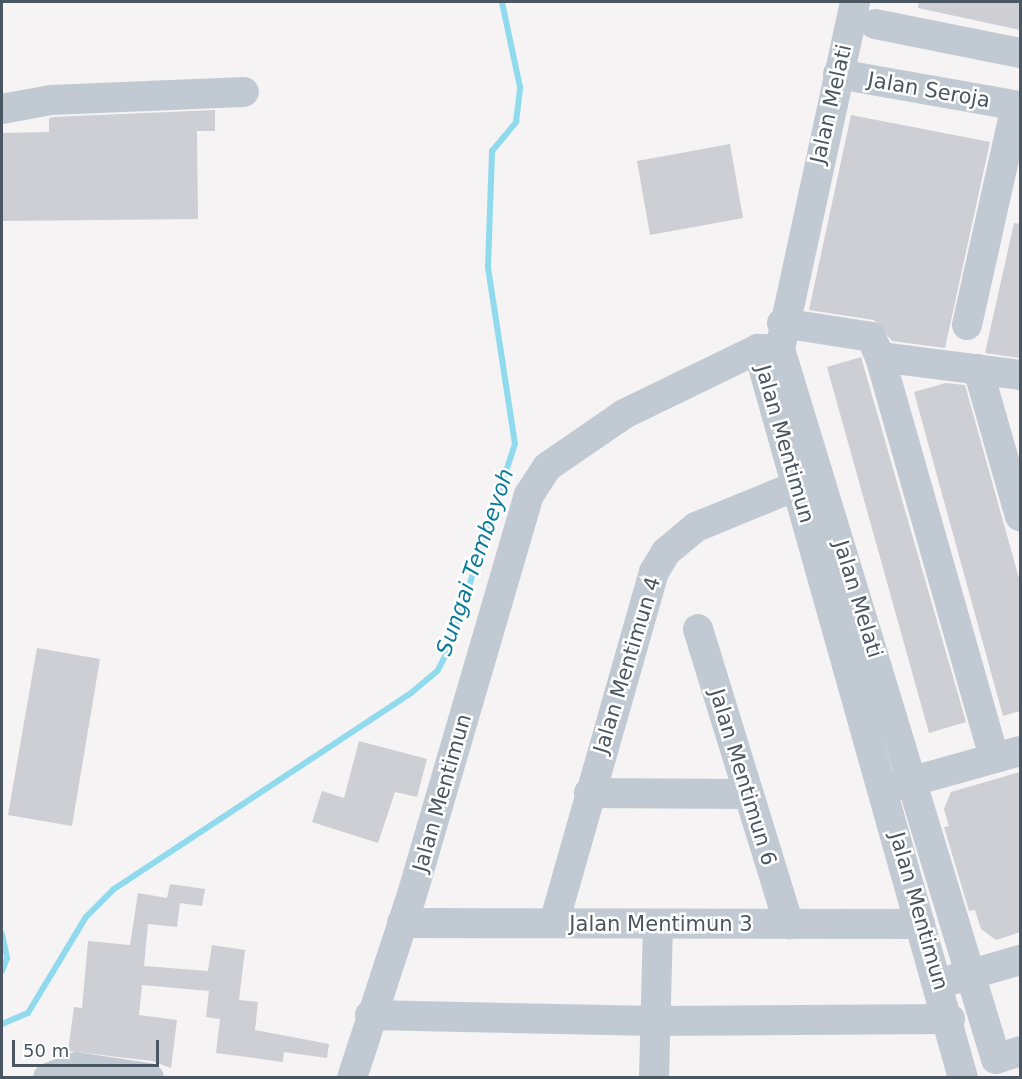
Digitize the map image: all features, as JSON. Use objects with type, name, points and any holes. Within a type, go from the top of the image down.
[{"type":"street","name":"Jalan Melati","points":[[855,2],[773,340],[914,781],[996,1059],[1020,1052]]},
{"type":"street","points":[[875,24],[1020,52]]},
{"type":"street","name":"Jalan Seroja","points":[[838,74],[1018,106]]},
{"type":"street","points":[[2,108],[51,100],[244,92]]},
{"type":"street","points":[[967,325],[1018,106]]},
{"type":"street","points":[[773,340],[871,337],[1007,755],[884,790]]},
{"type":"street","name":"Jalan Mentimun","points":[[352,1077],[370,1014],[402,923],[529,495],[547,467],[624,414],[773,340],[796,486],[884,790],[920,924],[950,1018],[963,1077]]},
{"type":"street","points":[[879,357],[1020,375]]},
{"type":"street","points":[[978,369],[1020,516]]},
{"type":"street","name":"Jalan Mentimun 4","points":[[554,923],[589,793],[654,572],[666,552],[696,527],[796,486]]},
{"type":"street","name":"Jalan Mentimun 6","points":[[698,629],[789,924]]},
{"type":"street","points":[[589,793],[748,795]]},
{"type":"street","name":"Jalan Mentimun 3","points":[[402,923],[920,924]]},
{"type":"street","points":[[654,1077],[658,924]]},
{"type":"street","points":[[940,983],[1020,960]]},
{"type":"street","points":[[370,1014],[655,1021],[950,1018]]},
{"type":"street","points":[[48,1077],[76,1067],[149,1077]]},
{"type":"building","points":[[919,2],[1020,2],[1020,30],[918,8]]},
{"type":"building","points":[[215,110],[215,131],[197,131],[198,219],[2,221],[2,133],[49,132],[49,118],[53,117]]},
{"type":"building","points":[[851,115],[990,142],[945,348],[892,341],[874,320],[809,310]]},
{"type":"building","points":[[730,144],[743,218],[650,235],[637,161]]},
{"type":"building","points":[[1014,223],[1020,224],[1020,358],[985,353]]},
{"type":"building","points":[[861,357],[966,722],[929,733],[827,367]]},
{"type":"building","points":[[946,383],[965,385],[1020,582],[1020,711],[1003,716],[914,392]]},
{"type":"building","points":[[37,648],[100,659],[72,826],[8,815]]},
{"type":"building","points":[[359,741],[427,759],[417,797],[395,792],[378,843],[312,822],[322,791],[344,798]]},
{"type":"building","points":[[1020,772],[1020,932],[996,940],[981,929],[975,910],[969,911],[944,827],[949,826],[944,809],[951,792]]},
{"type":"building","points":[[170,884],[205,889],[202,906],[180,903],[177,927],[148,924],[144,966],[208,971],[212,945],[245,950],[239,1000],[258,1002],[255,1030],[329,1044],[327,1058],[284,1052],[283,1062],[216,1053],[220,1019],[206,1017],[209,991],[142,985],[139,1015],[177,1020],[171,1068],[152,1061],[68,1051],[74,1007],[82,1008],[88,941],[130,945],[138,893],[167,898]]},
{"type":"waterway","name":"Sungai Tembeyoh","points":[[2,1024],[28,1013],[86,917],[114,889],[411,693],[438,670],[449,648],[515,444],[488,267],[492,151],[516,122],[520,87],[502,2]]},
{"type":"waterway","points":[[2,934],[7,958],[2,971]]}]
